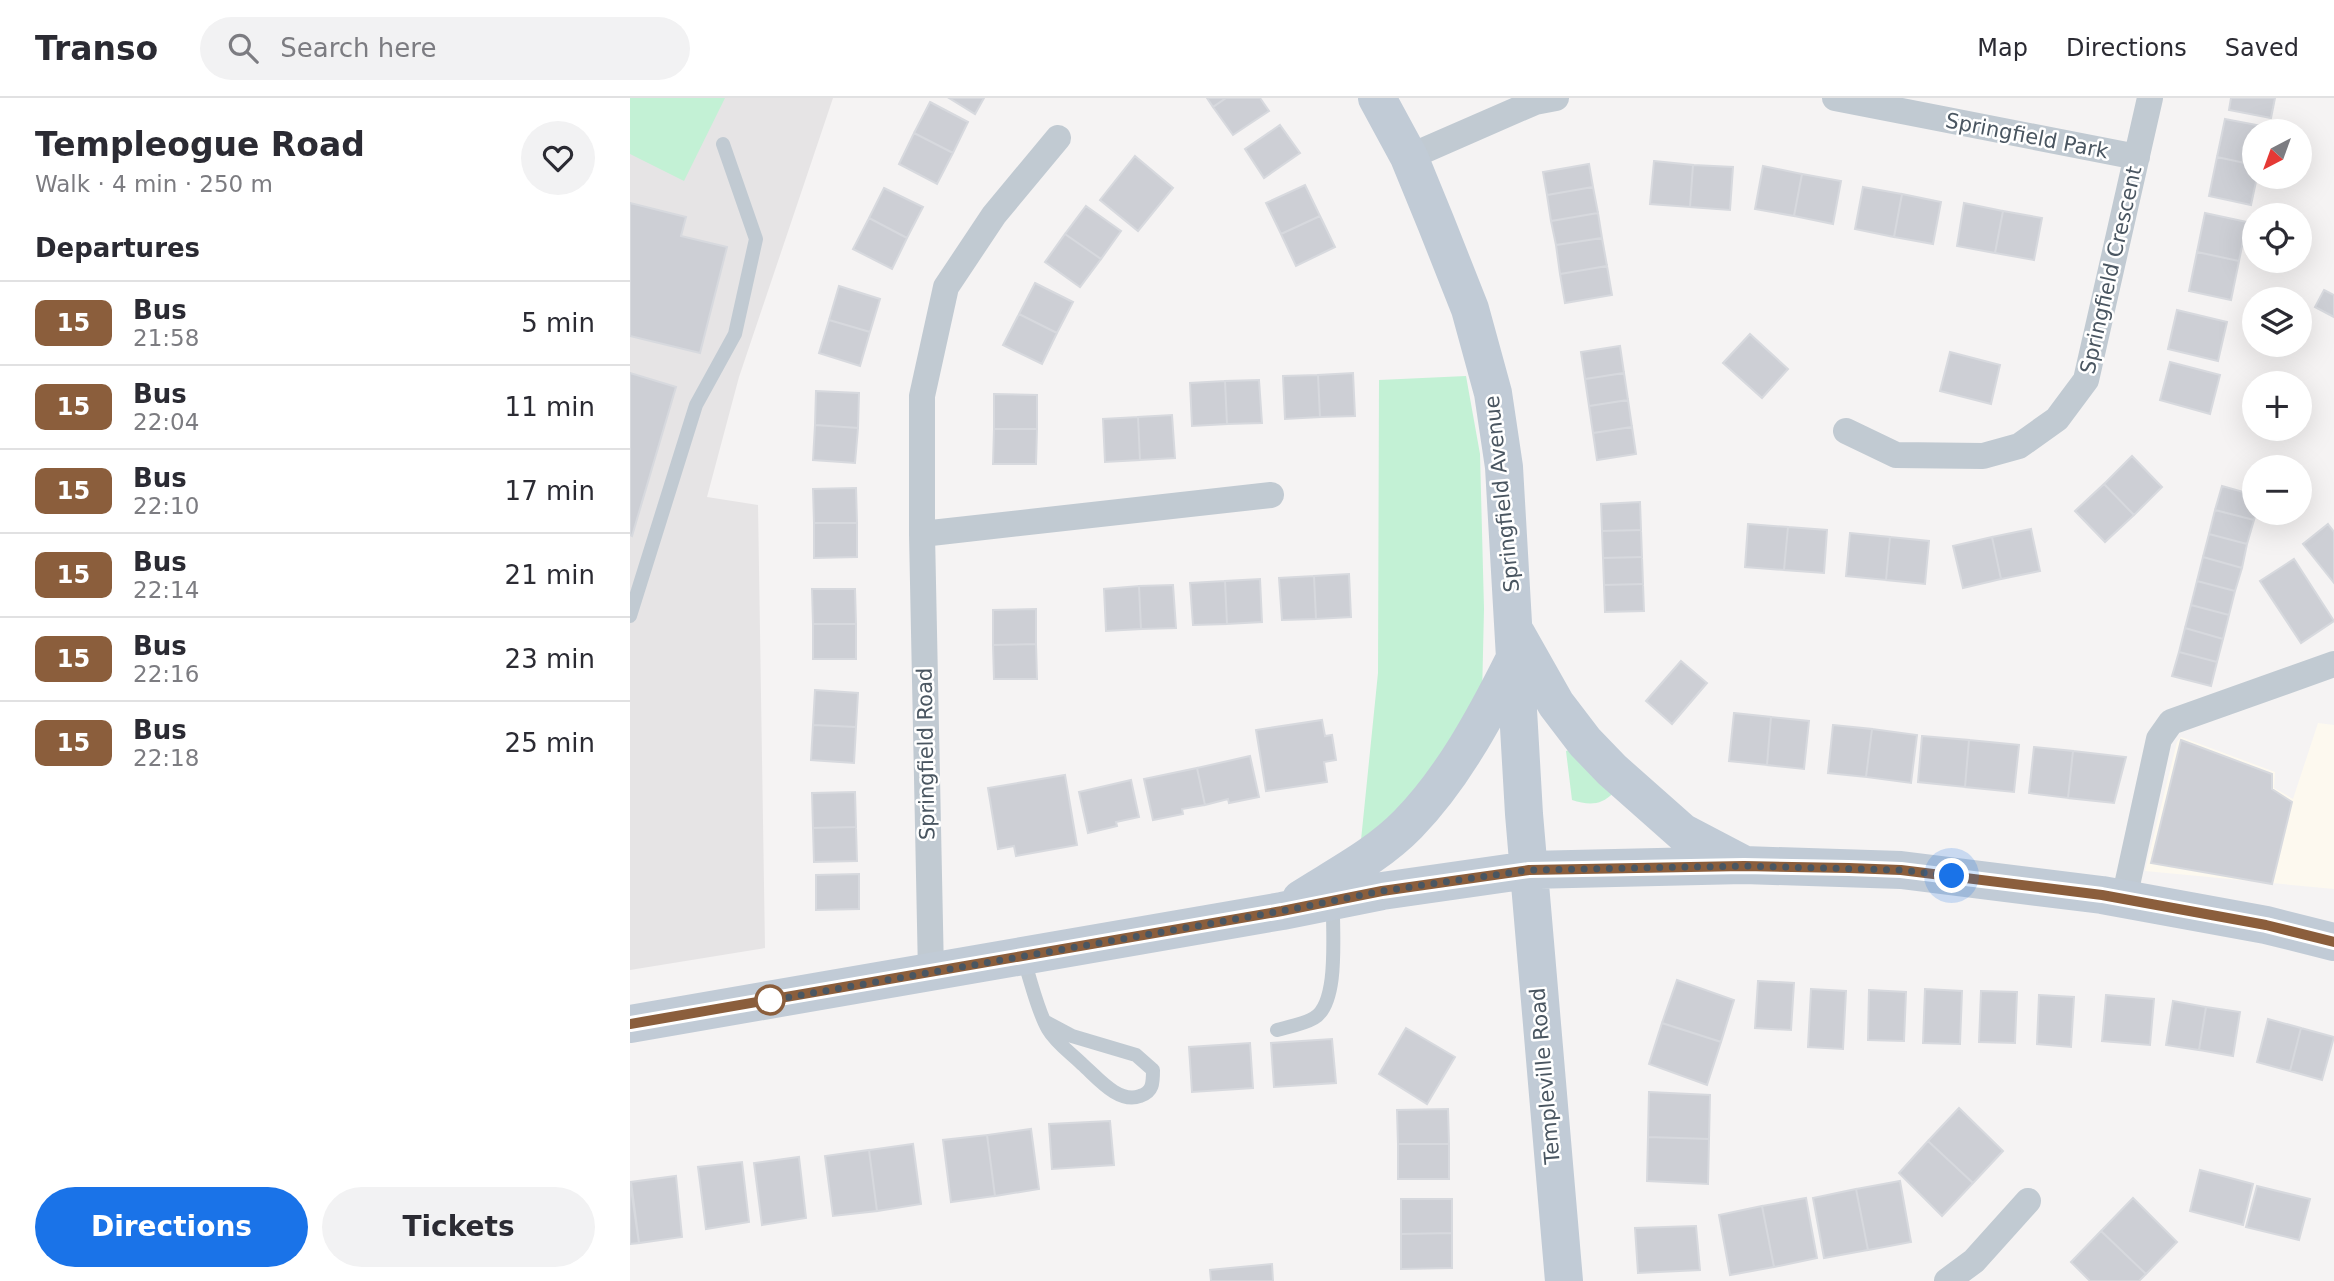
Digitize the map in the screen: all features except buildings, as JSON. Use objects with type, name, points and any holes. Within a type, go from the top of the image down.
[{"type":"main road","name":"Springfield Avenue","points":[[1377,98],[1409,157],[1470,309],[1493,393],[1504,467],[1529,870]]},
{"type":"main road","points":[[1514,644],[1556,705],[1603,760],[1682,832],[1744,866]]},
{"type":"main road","points":[[1282,911],[1379,849],[1407,825],[1428,801],[1485,718],[1514,644]]},
{"type":"main road","points":[[630,1024],[1282,911],[1393,889],[1529,870],[1744,866],[1901,870],[2124,899],[2266,925],[2334,942]]},
{"type":"main road","name":"Templeville Road","points":[[1529,870],[1564,1281]]},
{"type":"street","points":[[1409,157],[1535,102],[1556,98]]},
{"type":"street","name":"Springfield Park","points":[[1835,98],[2137,157]]},
{"type":"street","name":"Springfield Crescent","points":[[1846,431],[1896,455],[1983,456],[2019,446],[2057,419],[2087,380],[2151,98]]},
{"type":"street","name":"Springfield Road","points":[[931,973],[922,534],[922,396],[946,287],[994,215],[1058,138]]},
{"type":"street","points":[[922,534],[1271,495]]},
{"type":"street","points":[[2124,899],[2159,738],[2164,728],[2171,722],[2334,664]]},
{"type":"street","points":[[1947,1281],[1974,1261],[2028,1202]]},
{"type":"lane","points":[[630,616],[695,405],[735,334],[757,239],[723,144]]},
{"type":"lane","points":[[1277,1030],[1315,1018],[1327,1003],[1333,982],[1334,901]]},
{"type":"lane","points":[[1022,957],[1044,1021],[1049,1032],[1063,1047],[1116,1094],[1135,1098],[1147,1094],[1153,1086],[1153,1070],[1136,1055],[1072,1035],[1044,1021]]},
{"type":"shaded area","points":[[630,98],[833,98],[739,377],[707,497],[758,505],[765,948],[630,970]]},
{"type":"shaded area","points":[[2318,723],[2334,725],[2334,889],[2145,871],[2177,742],[2181,737],[2275,772],[2274,788],[2293,799]]},
{"type":"green space","points":[[630,98],[725,98],[684,181],[630,154]]},
{"type":"green space","points":[[1466,376],[1480,454],[1484,609],[1482,696],[1402,814],[1360,850],[1378,673],[1379,380]]},
{"type":"green space","points":[[1569,750],[1613,793],[1594,803],[1572,800],[1566,751]]},
{"type":"bus line","name":"15","points":[[630,1024],[1282,911],[1382,891],[1529,870],[1744,866],[1901,870],[2102,895],[2266,925],[2334,942]]},
{"type":"route","points":[[770,1000],[767,1001],[1382,891],[1529,870],[1744,866],[1901,870],[1952,876]]}]
